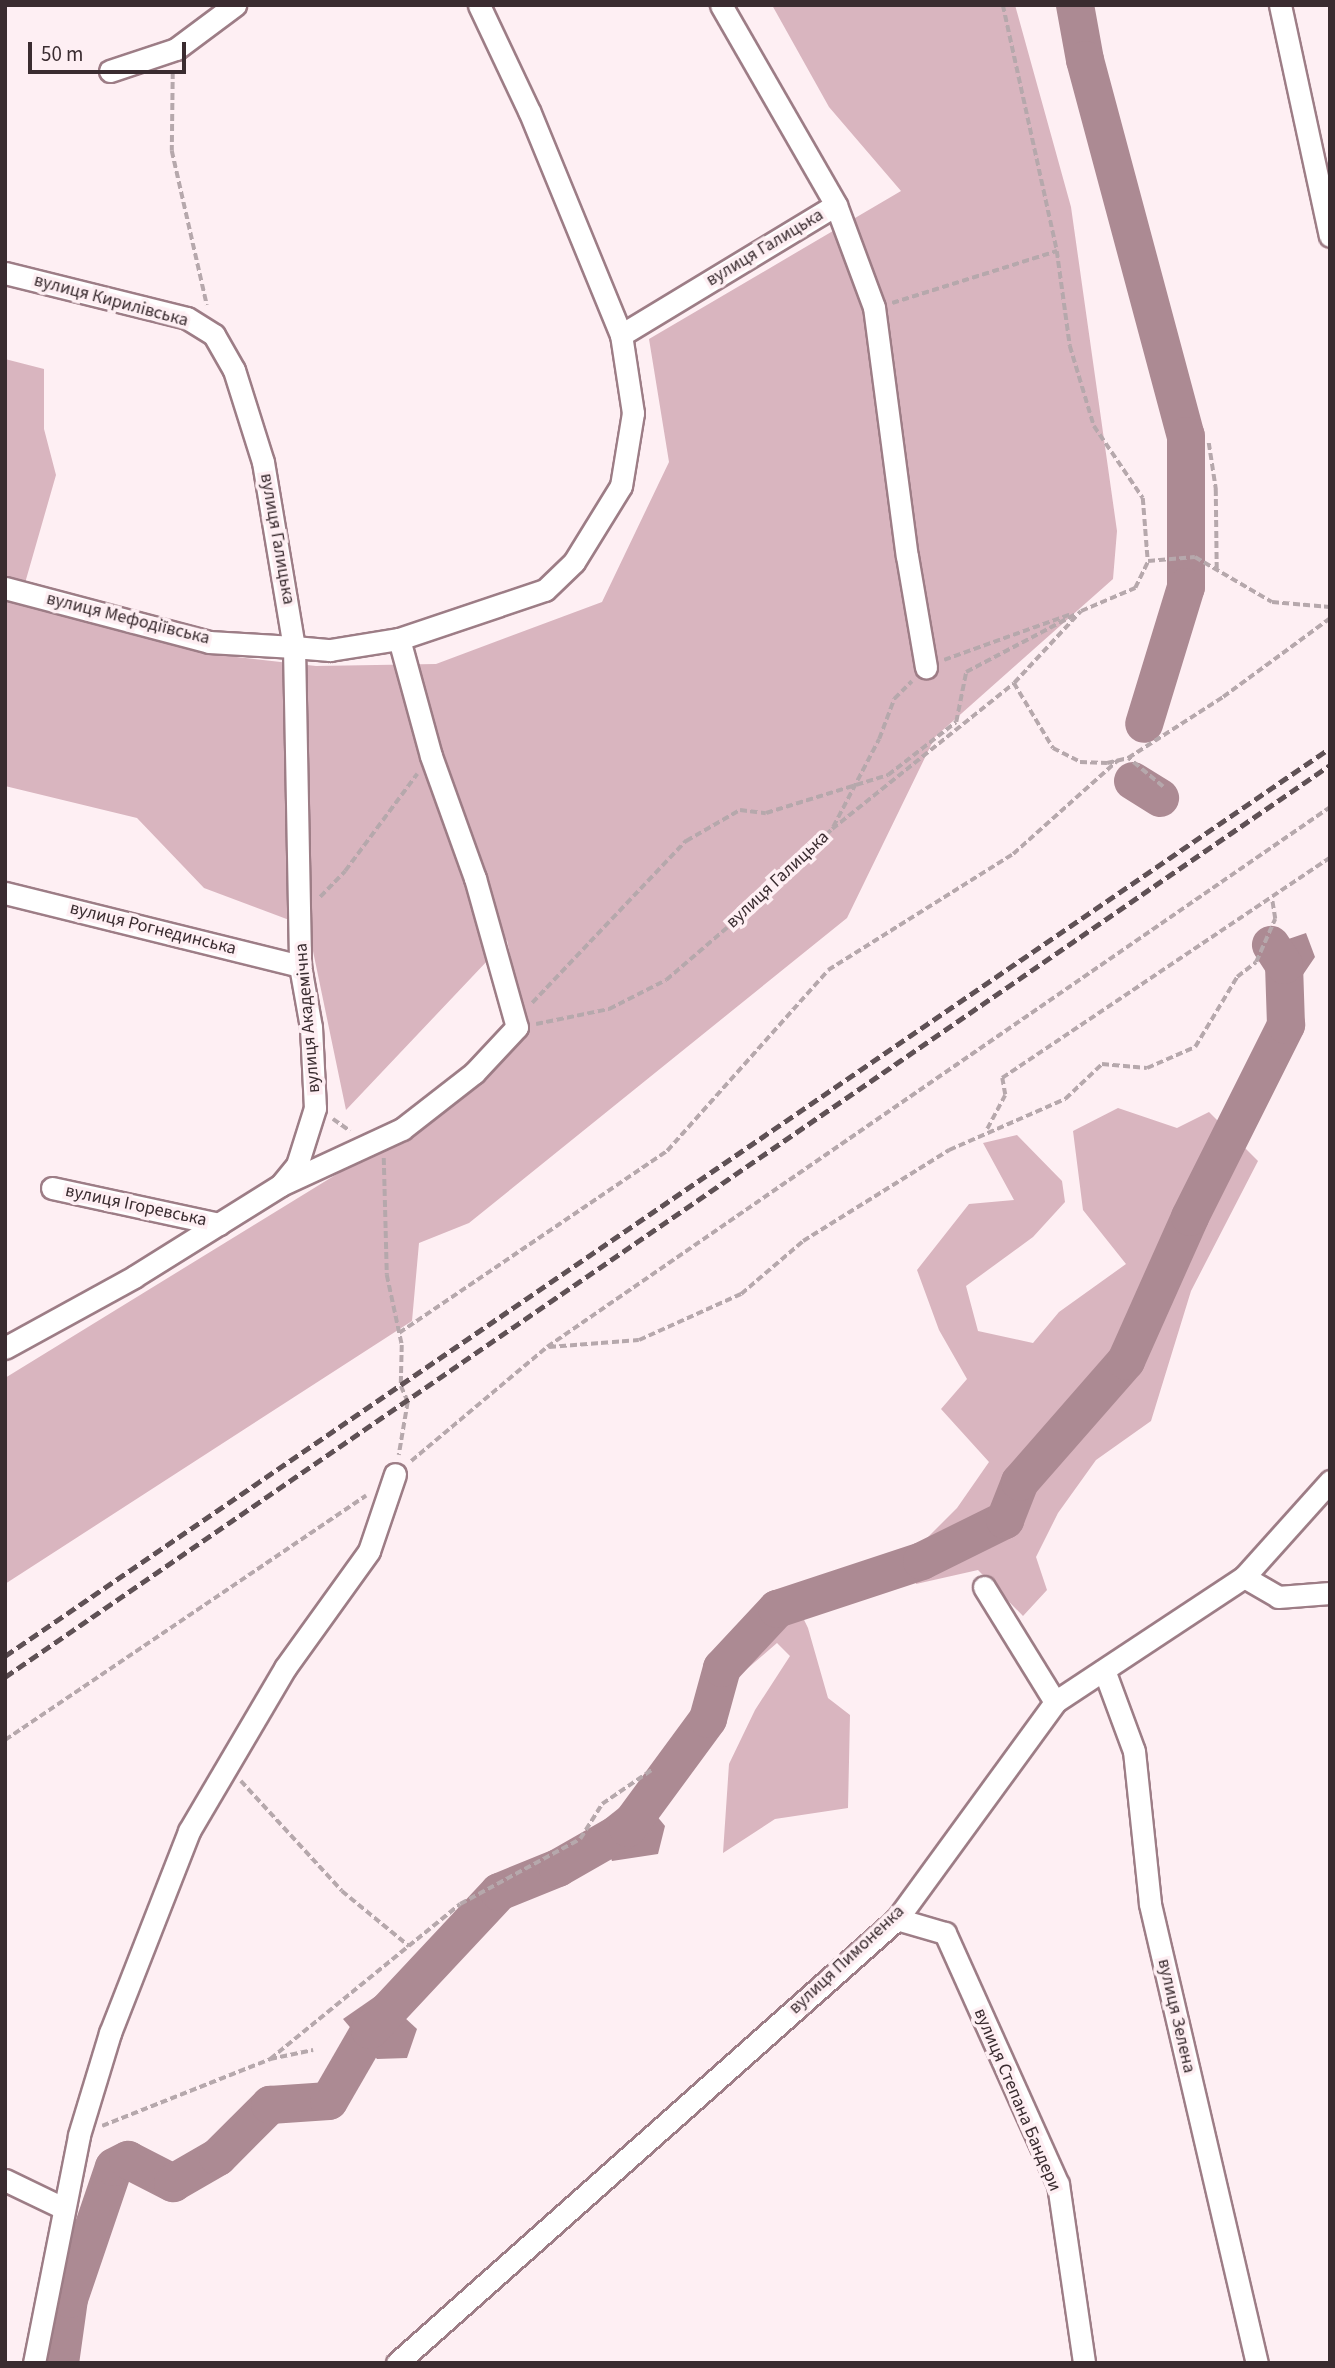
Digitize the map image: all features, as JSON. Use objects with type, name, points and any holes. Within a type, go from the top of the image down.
[{"type":"street","points":[[110,71],[176,49],[235,5]]},
{"type":"street","points":[[294,647],[330,650],[399,639],[545,590],[574,562],[621,486],[633,413],[621,335],[529,111],[479,5]]},
{"type":"street","name":"вулиця Галицька","points":[[721,5],[836,205],[874,307],[906,556],[926,667]]},
{"type":"street","points":[[1280,5],[1330,236]]},
{"type":"street","name":"вулиця Галицька","points":[[621,335],[836,205]]},
{"type":"street","name":"вулиця Кирилівська","points":[[5,273],[187,318],[214,335]]},
{"type":"street","name":"вулиця Галицька","points":[[214,335],[234,370],[263,462],[294,647]]},
{"type":"street","name":"вулиця Мефодіївська","points":[[5,588],[209,642],[294,647]]},
{"type":"street","points":[[281,1185],[402,1129],[474,1073],[516,1023],[475,878],[431,756],[399,639]]},
{"type":"street","name":"вулиця Академічна","points":[[5,1348],[219,1224],[281,1185],[297,1165],[315,1108],[311,1027],[300,966],[294,647]]},
{"type":"street","name":"вулиця Рогнединська","points":[[5,893],[300,966]]},
{"type":"street","name":"вулиця Ігоревська","points":[[52,1188],[219,1224]]},
{"type":"street","points":[[34,2363],[61,2207],[79,2135],[110,2033],[189,1831],[285,1668],[369,1551],[395,1474]]},
{"type":"street","name":"вулиця Пимоненка","points":[[397,2363],[897,1919],[1055,1702],[1244,1577],[1330,1482]]},
{"type":"street","points":[[1244,1577],[1278,1597],[1330,1593]]},
{"type":"street","points":[[984,1587],[1055,1702]]},
{"type":"street","name":"вулиця Зелена","points":[[1104,1670],[1134,1751],[1150,1904],[1257,2363]]},
{"type":"street","name":"вулиця Степана Бандери","points":[[897,1919],[944,1933],[1058,2184],[1084,2363]]},
{"type":"street","points":[[5,2180],[61,2207]]},
{"type":"path","points":[[832,829],[894,699],[926,667],[1081,611],[1135,588],[1148,561],[1143,498],[1094,426],[1070,346],[1057,251],[1003,5]]},
{"type":"path","points":[[176,49],[170,100],[172,151],[214,335]]},
{"type":"path","points":[[874,307],[946,289],[1015,262],[1057,251]]},
{"type":"path","points":[[1209,443],[1216,489],[1217,569]]},
{"type":"path","points":[[1148,561],[1195,557],[1272,602],[1330,607]]},
{"type":"path","points":[[516,1023],[686,841],[740,810],[766,813],[888,775],[956,722],[966,672],[1081,611]]},
{"type":"path","name":"вулиця Галицька","points":[[516,1023],[609,1009],[666,981],[766,894],[832,829],[1014,683],[1081,611]]},
{"type":"path","points":[[1014,683],[1054,748],[1080,762],[1128,758],[1223,697],[1330,618]]},
{"type":"path","points":[[301,915],[345,871],[431,756]]},
{"type":"path","points":[[1128,758],[1163,787]]},
{"type":"path","points":[[399,1333],[667,1151],[828,970],[1013,854],[1118,760]]},
{"type":"path","points":[[5,1740],[395,1474],[547,1347],[1330,807]]},
{"type":"path","points":[[987,1129],[1005,1094],[1002,1079],[1272,900],[1330,858]]},
{"type":"path","points":[[547,1347],[639,1340],[741,1294],[803,1241],[987,1129],[1000,1130],[1065,1098],[1102,1064],[1147,1068],[1195,1046],[1237,977],[1256,962],[1275,919],[1272,900]]},
{"type":"path","points":[[315,1108],[356,1135],[383,1136],[387,1275],[399,1333],[401,1386],[408,1402],[395,1474]]},
{"type":"path","points":[[227,1766],[342,1891],[409,1946]]},
{"type":"path","points":[[270,2059],[460,1904],[580,1839],[602,1804],[653,1769]]},
{"type":"path","points":[[79,2135],[270,2059],[313,2050]]},
{"type":"shaded area","points":[[772,5],[1015,5],[1071,207],[1117,531],[1113,579],[935,737],[847,918],[469,1223],[419,1243],[412,1321],[5,1584],[5,1378],[446,1107],[526,1030],[507,940],[346,1110],[308,927],[204,888],[137,818],[5,786],[5,359],[44,369],[44,429],[56,475],[21,597],[211,654],[316,666],[436,664],[602,602],[669,462],[649,339],[901,191],[829,107]]},
{"type":"shaded area","points":[[1306,933],[1315,957],[1298,982],[1301,999],[1285,1007],[1275,989],[1271,945]]},
{"type":"shaded area","points":[[1118,1108],[1177,1128],[1209,1112],[1258,1161],[1191,1291],[1151,1421],[1096,1460],[1058,1513],[1036,1557],[1047,1590],[1023,1616],[978,1570],[916,1584],[917,1548],[957,1508],[989,1462],[941,1409],[967,1379],[939,1330],[917,1270],[969,1204],[1014,1200],[983,1143],[1017,1135],[1062,1181],[1065,1202],[1033,1237],[966,1286],[978,1331],[1033,1343],[1059,1312],[1126,1264],[1083,1210],[1073,1131]]},
{"type":"shaded area","points":[[789,1589],[808,1628],[828,1698],[850,1715],[848,1808],[775,1819],[723,1853],[729,1764],[755,1710],[790,1656],[777,1643],[727,1686],[723,1647]]},
{"type":"shaded area","points":[[638,1793],[665,1826],[658,1854],[612,1861],[599,1824]]},
{"type":"shaded area","points":[[379,1994],[417,2029],[407,2058],[377,2059],[343,2019]]},
{"type":"waterway","points":[[1075,5],[1085,60],[1186,436],[1186,587],[1144,724]]},
{"type":"waterway","points":[[1133,781],[1160,798]]},
{"type":"waterway","points":[[60,2363],[69,2299],[114,2167],[128,2160],[173,2183],[218,2157],[270,2105],[329,2101],[370,2030],[499,1892],[558,1868],[628,1828],[708,1719],[722,1668],[777,1609],[922,1561],[1005,1520],[1020,1482],[1126,1361],[1190,1217],[1286,1025],[1284,965],[1271,945]]},
{"type":"railway","points":[[5,1656],[1330,748]]},
{"type":"railway","points":[[5,1677],[1330,765]]}]
